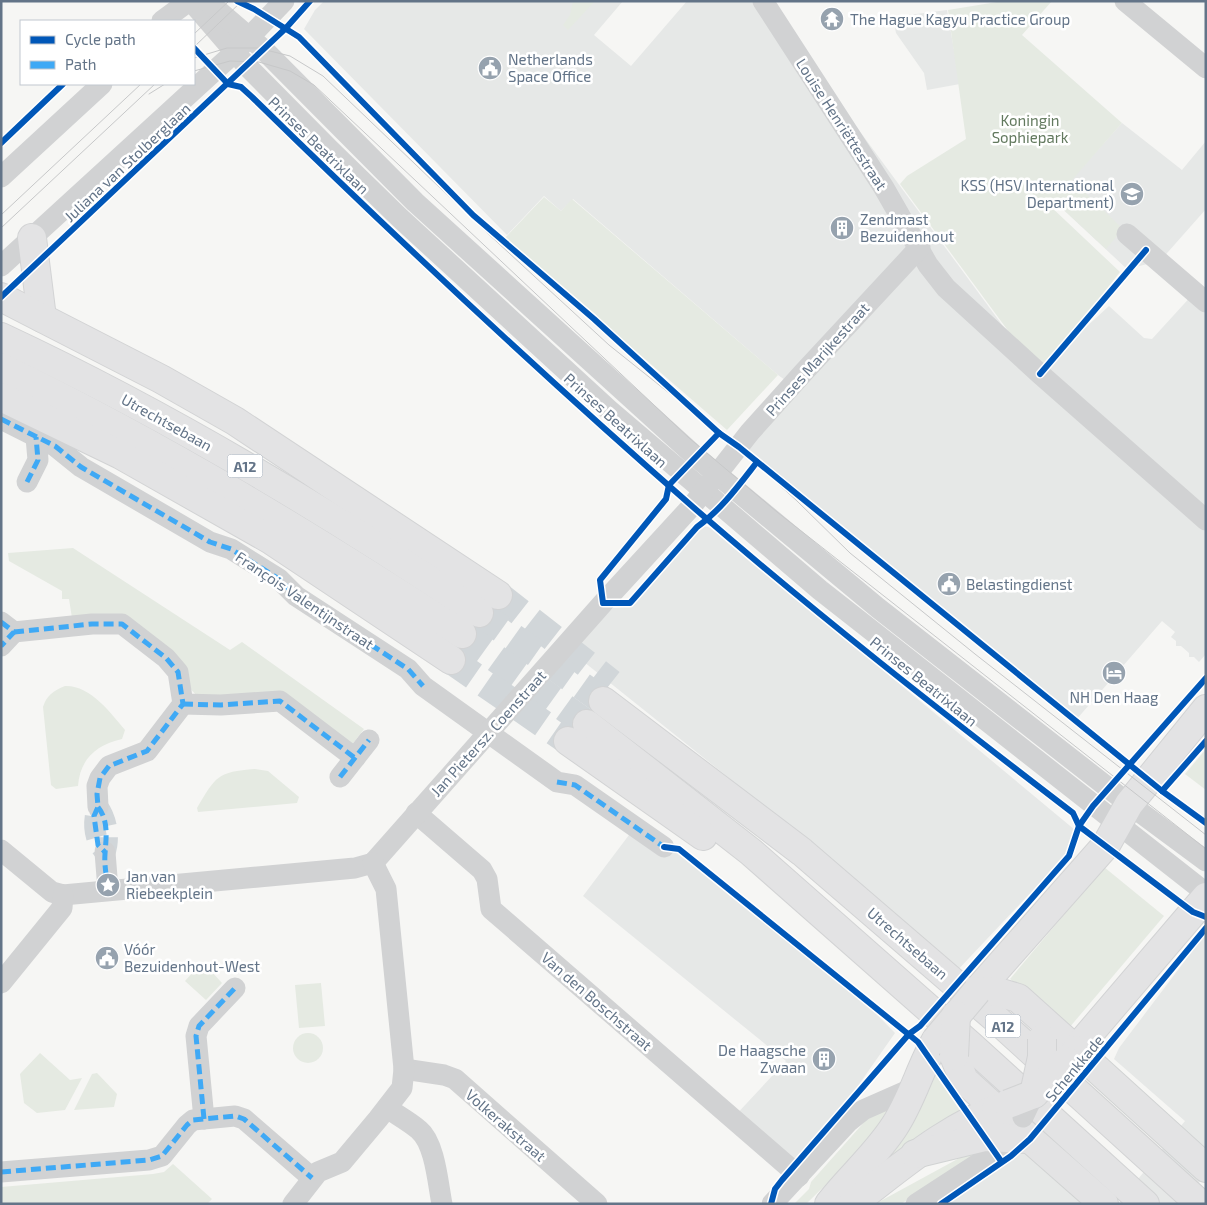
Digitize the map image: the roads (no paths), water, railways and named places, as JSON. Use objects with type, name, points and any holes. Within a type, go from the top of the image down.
[{"type":"main road","points":[[32,238],[42,318]]},
{"type":"main road","points":[[1,297],[42,318]]},
{"type":"main road","name":"Utrechtsebaan","points":[[1,337],[123,398],[239,462],[381,547],[488,604],[234,421],[162,379],[42,318]]},
{"type":"main road","name":"Utrechtsebaan","points":[[1,367],[119,427],[228,488],[337,552],[462,634]]},
{"type":"main road","points":[[1,397],[121,455],[270,540],[451,660]]},
{"type":"main road","name":"Utrechtsebaan","points":[[607,692],[728,778],[802,852],[994,1018],[1200,1204]]},
{"type":"main road","points":[[829,1204],[877,1152],[896,1125],[920,1068],[945,1048],[956,1015],[982,989],[1106,845],[1124,815],[1206,709]]},
{"type":"main road","name":"A12","points":[[578,733],[751,852],[822,917],[970,1045],[1145,1204]]},
{"type":"main road","name":"Schenkkade","points":[[1017,1118],[1206,897]]},
{"type":"main road","points":[[982,989],[1018,998],[1041,1029],[1206,1168]]},
{"type":"main road","points":[[1017,1118],[1042,1057],[1041,1029]]},
{"type":"main road","points":[[945,1048],[964,1080],[1017,1118],[1104,1204]]},
{"type":"main road","points":[[852,1204],[915,1154],[955,1128],[1017,1118]]},
{"type":"street","points":[[163,20],[190,1]]},
{"type":"street","name":"Prinses Beatrixlaan","points":[[190,1],[242,45],[263,49],[415,202],[570,345],[717,474],[1124,815],[1206,893]]},
{"type":"street","name":"Prinses Beatrixlaan","points":[[207,1],[242,45],[400,218],[567,372],[703,492],[827,596],[1124,815],[1206,861]]},
{"type":"street","name":"Juliana van Stolberglaan","points":[[1,266],[242,45],[284,1]]},
{"type":"street","name":"Louise Henriëttestraat","points":[[763,1],[884,188],[920,247],[928,265],[946,288],[1040,374],[1206,520]]},
{"type":"street","points":[[1125,1],[1206,68]]},
{"type":"street","points":[[1,177],[101,85]]},
{"type":"street","points":[[1127,234],[1206,302]]},
{"type":"street","name":"Prinses Marijkestraat","points":[[717,474],[796,380],[920,247]]},
{"type":"street","name":"François Valentijnstraat","points":[[1,419],[55,446],[81,467],[210,542],[231,550],[279,579],[296,596],[408,669],[423,686],[558,782],[575,785],[664,847]]},
{"type":"street","points":[[27,482],[38,460],[36,436]]},
{"type":"street","points":[[703,492],[717,474]]},
{"type":"street","name":"Jan Pietersz. Coenstraat","points":[[373,863],[703,492]]},
{"type":"street","points":[[6,633],[92,624],[122,624],[166,658],[178,672],[183,704],[148,751],[109,766],[100,778],[98,808]]},
{"type":"street","points":[[183,704],[221,705],[280,701],[355,758]]},
{"type":"street","points":[[340,777],[369,740]]},
{"type":"street","name":"Van den Boschstraat","points":[[416,813],[482,870],[487,880],[491,910],[799,1176]]},
{"type":"street","points":[[1,850],[52,892],[63,895],[355,868],[373,863],[386,889],[404,1069],[402,1088],[342,1162],[318,1172],[293,1204]]},
{"type":"street","points":[[105,852],[108,890]]},
{"type":"street","points":[[1,983],[62,908],[63,895]]},
{"type":"street","points":[[204,1119],[196,1036],[199,1026],[235,988]]},
{"type":"street","name":"Volkerakstraat","points":[[404,1069],[444,1075],[454,1079],[597,1204]]},
{"type":"street","points":[[772,1204],[848,1122],[863,1110],[913,1088]]},
{"type":"street","points":[[387,1108],[420,1130],[425,1137],[430,1148],[442,1204]]},
{"type":"street","points":[[1,1172],[149,1160],[162,1156],[187,1125],[194,1120],[235,1116],[244,1119],[312,1178]]},
{"type":"street","name":"Schenkkade","points":[[916,1204],[996,1152],[1017,1118]]},
{"type":"tunnel","points":[[498,595],[611,683]]},
{"type":"tunnel","points":[[479,613],[603,701]]},
{"type":"tunnel","points":[[462,634],[587,724]]},
{"type":"tunnel","points":[[451,660],[568,741]]},
{"type":"tunnel","points":[[98,807],[104,817],[107,829],[107,847],[105,852],[98,842],[95,831],[95,818],[98,807]]},
{"type":"tram line","points":[[195,33],[229,1]]},
{"type":"tram line","points":[[195,46],[242,1]]},
{"type":"tram line","points":[[195,58],[227,48],[258,48],[290,56],[323,76],[484,230],[609,345],[743,452],[850,553],[975,654],[1206,835]]},
{"type":"tram line","points":[[195,71],[230,61],[259,62],[290,71],[314,85],[689,438],[777,512],[1206,849]]},
{"type":"tram line","points":[[1,215],[140,85]]},
{"type":"tram line","points":[[1,228],[154,85]]},
{"type":"tram line","points":[[149,94],[163,85]]},
{"type":"place","name":"The Hague Kagyu Practice Group","points":[[832,19]]},
{"type":"place","name":"Netherlands Space Office","points":[[490,68]]},
{"type":"place","name":"KSS (HSV International Department)","points":[[1132,194]]},
{"type":"place","name":"Zendmast Bezuidenhout","points":[[842,228]]},
{"type":"place","name":"Belastingdienst","points":[[949,584]]},
{"type":"place","name":"NH Den Haag","points":[[1114,673]]},
{"type":"place","name":"Jan van Riebeekplein","points":[[108,885]]},
{"type":"place","name":"Vóór Bezuidenhout-West","points":[[107,958]]},
{"type":"place","name":"De Haagsche Zwaan","points":[[824,1059]]},
{"type":"park label","name":"Koningin Sophiepark","points":[[1030,128]]}]
